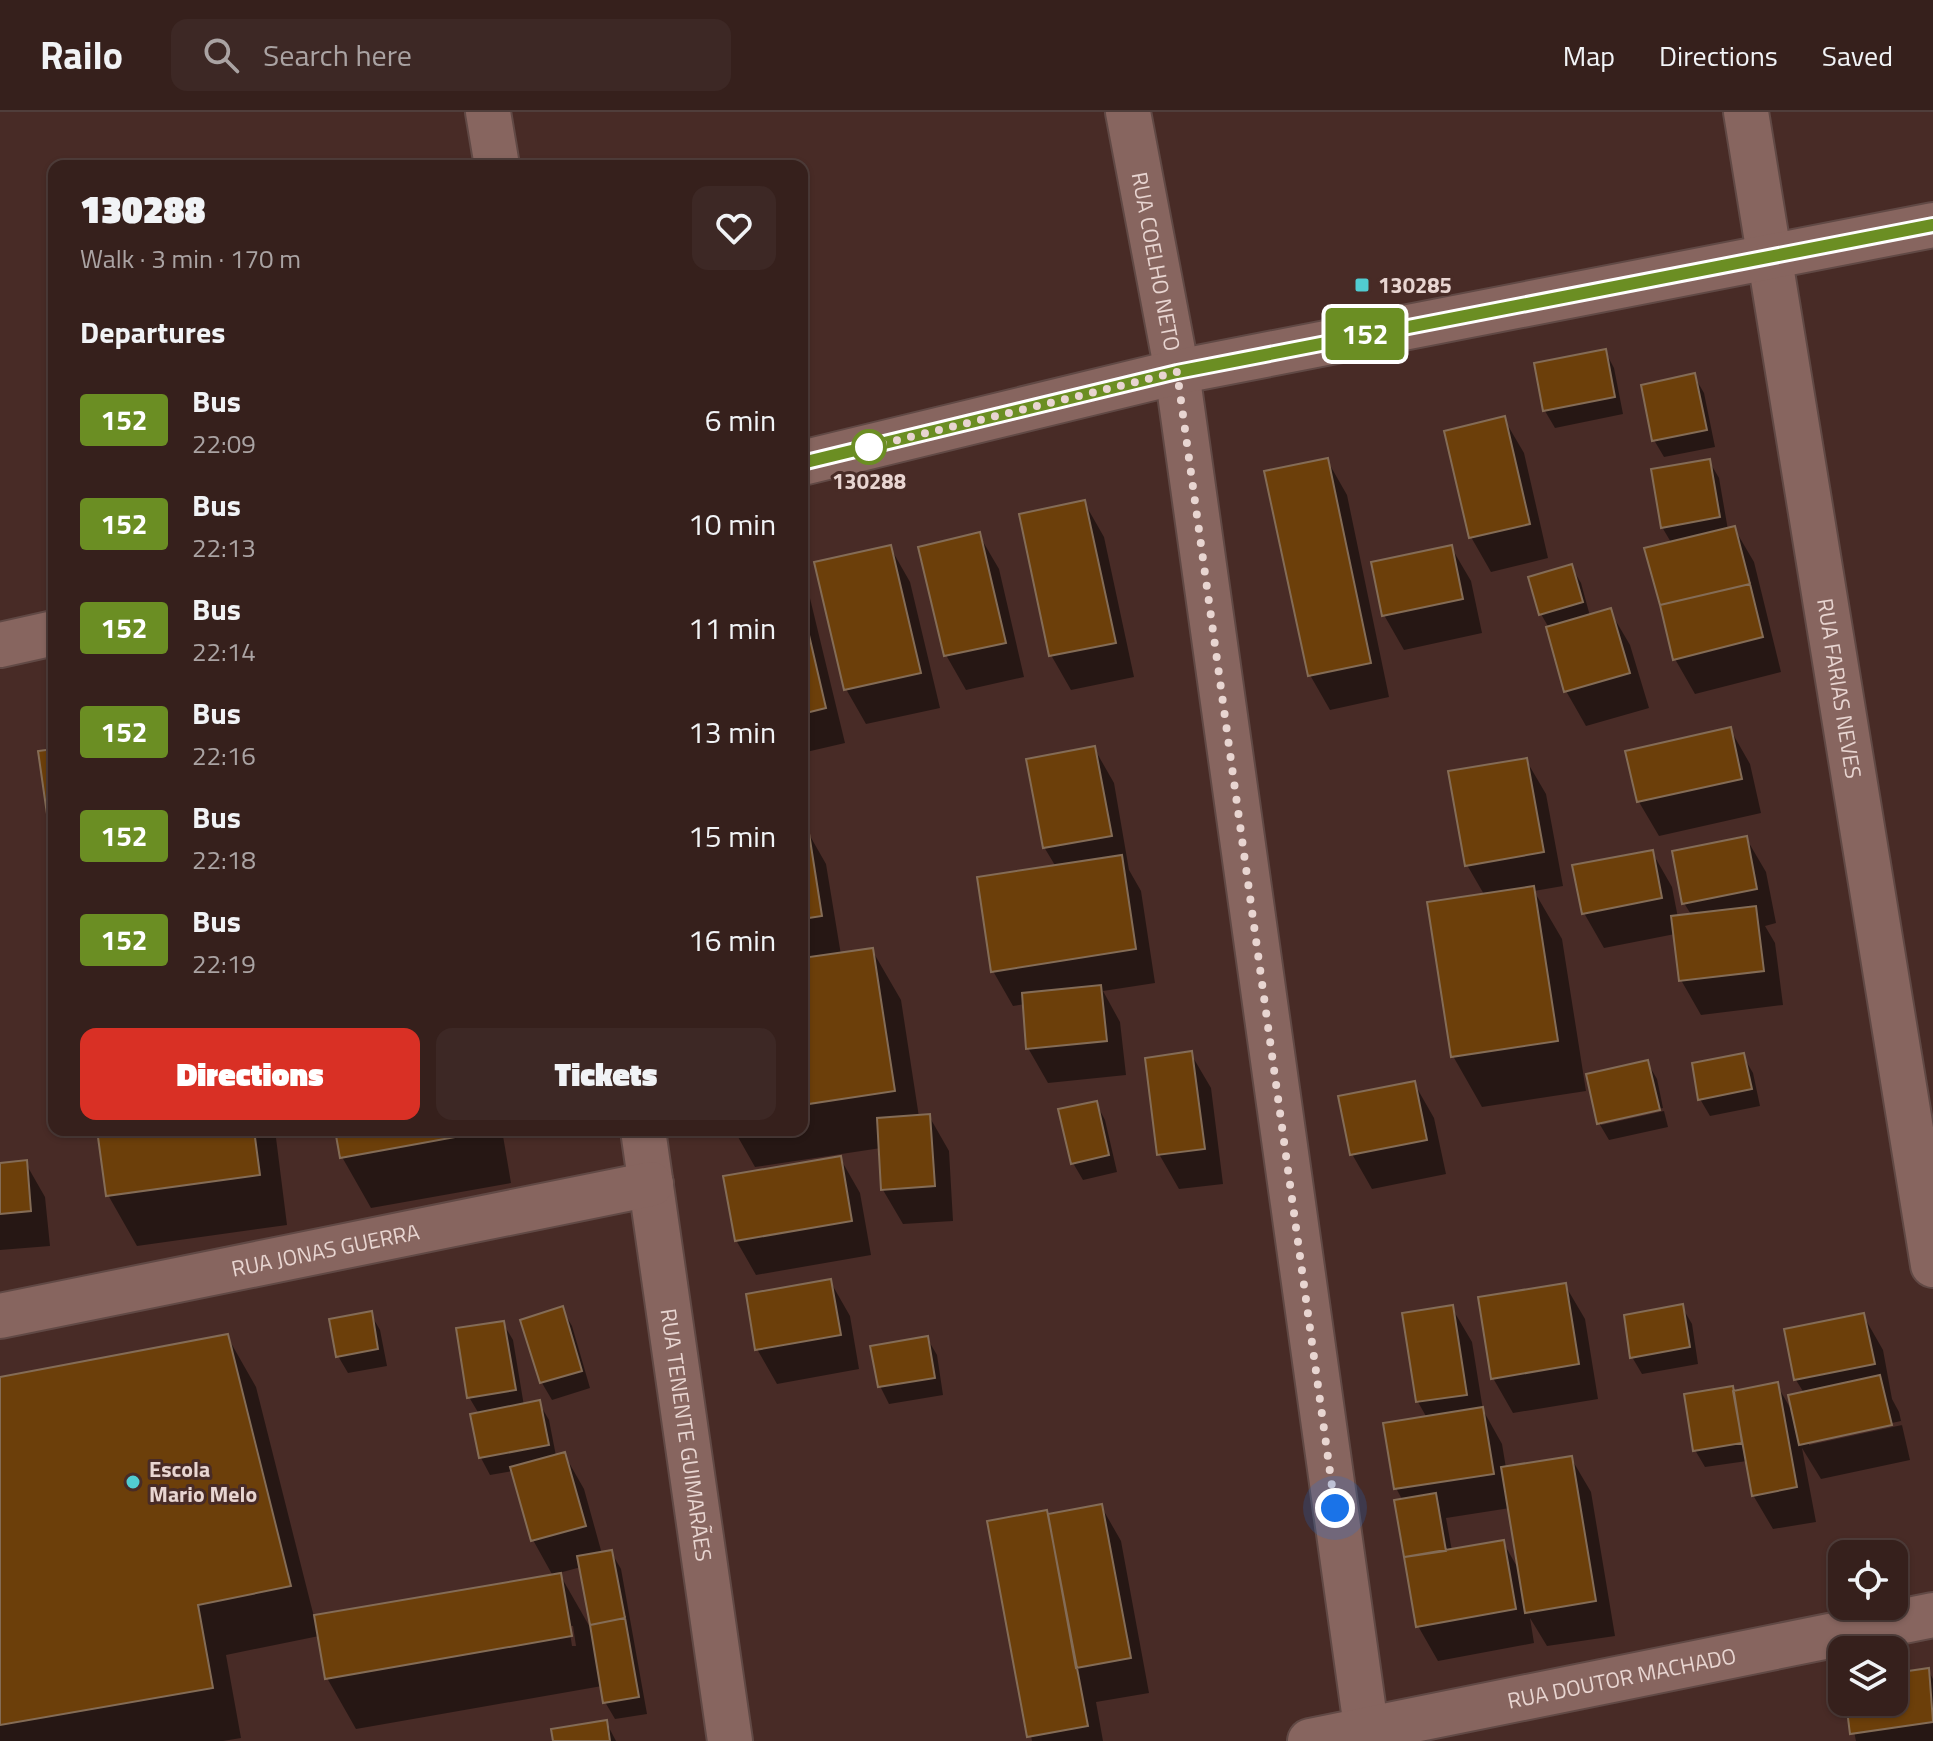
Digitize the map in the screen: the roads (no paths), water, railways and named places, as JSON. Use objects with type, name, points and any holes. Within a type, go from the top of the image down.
[{"type":"street","points":[[488,112],[496,160]]},
{"type":"street","name":"RUA COELHO NETO","points":[[1128,112],[1177,372],[1367,1735]]},
{"type":"street","name":"RUA FARIAS NEVES","points":[[1746,112],[1933,1265]]},
{"type":"street","points":[[808,462],[1177,372],[1933,225]]},
{"type":"street","points":[[0,645],[48,634]]},
{"type":"street","name":"RUA TENENTE GUIMARÃES","points":[[644,1136],[730,1741]]},
{"type":"street","name":"RUA JONAS GUERRA","points":[[0,1316],[651,1184]]},
{"type":"street","name":"RUA DOUTOR MACHADO","points":[[1310,1741],[1367,1735],[1933,1615]]},
{"type":"place","name":"130285","points":[[1362,285]]},
{"type":"place","name":"130288","points":[[869,447]]},
{"type":"place","name":"Escola Mario Melo","points":[[133,1482]]}]
